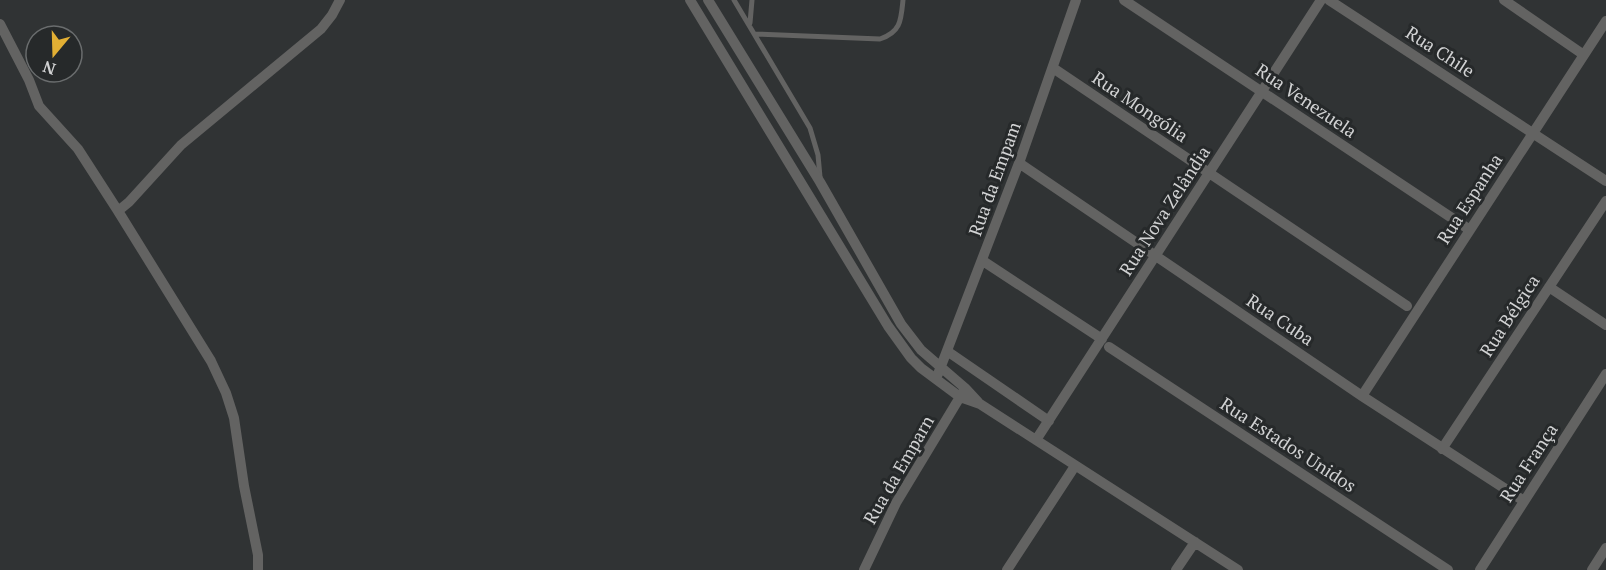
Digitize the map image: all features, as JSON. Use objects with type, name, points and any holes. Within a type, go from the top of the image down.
[{"type":"street","points":[[118,211],[181,145],[321,29],[340,0]]},
{"type":"street","points":[[690,0],[888,326],[911,357],[936,380],[963,393],[1238,570]]},
{"type":"street","points":[[708,0],[820,182],[901,324],[921,350],[963,393]]},
{"type":"street","name":"Rua da Empam","points":[[936,380],[983,261],[1076,0]]},
{"type":"street","name":"Rua Venezuela","points":[[1124,0],[1470,230]]},
{"type":"street","name":"Rua Nova Zelândia","points":[[1036,440],[1105,343],[1155,256],[1321,0]]},
{"type":"street","name":"Rua Chile","points":[[1329,0],[1606,181]]},
{"type":"street","points":[[1504,0],[1584,55]]},
{"type":"street","name":"Rua Espanha","points":[[1362,396],[1606,21]]},
{"type":"street","points":[[0,24],[25,71],[39,106],[78,149],[211,361],[226,393],[234,418],[244,486],[258,555],[258,570]]},
{"type":"street","name":"Rua Mongólia","points":[[1053,68],[1407,306]]},
{"type":"street","name":"Rua Cuba","points":[[1019,163],[1362,396],[1524,501]]},
{"type":"street","name":"Rua Bélgica","points":[[1442,449],[1606,201]]},
{"type":"street","name":"Rua Estados Unidos","points":[[983,261],[1448,570]]},
{"type":"street","points":[[1549,287],[1606,325]]},
{"type":"street","points":[[947,351],[1049,421]]},
{"type":"street","name":"Rua França","points":[[1479,570],[1606,374]]},
{"type":"street","name":"Rua da Emparn","points":[[864,570],[896,502],[963,393]]},
{"type":"street","points":[[1007,570],[1075,466]]},
{"type":"street","points":[[1176,570],[1195,542]]},
{"type":"street","points":[[1592,570],[1604,555]]},
{"type":"lane","points":[[734,0],[810,128],[818,154],[820,182]]},
{"type":"lane","points":[[750,25],[752,0]]},
{"type":"lane","points":[[755,34],[880,39],[892,35],[898,29],[903,0]]}]
